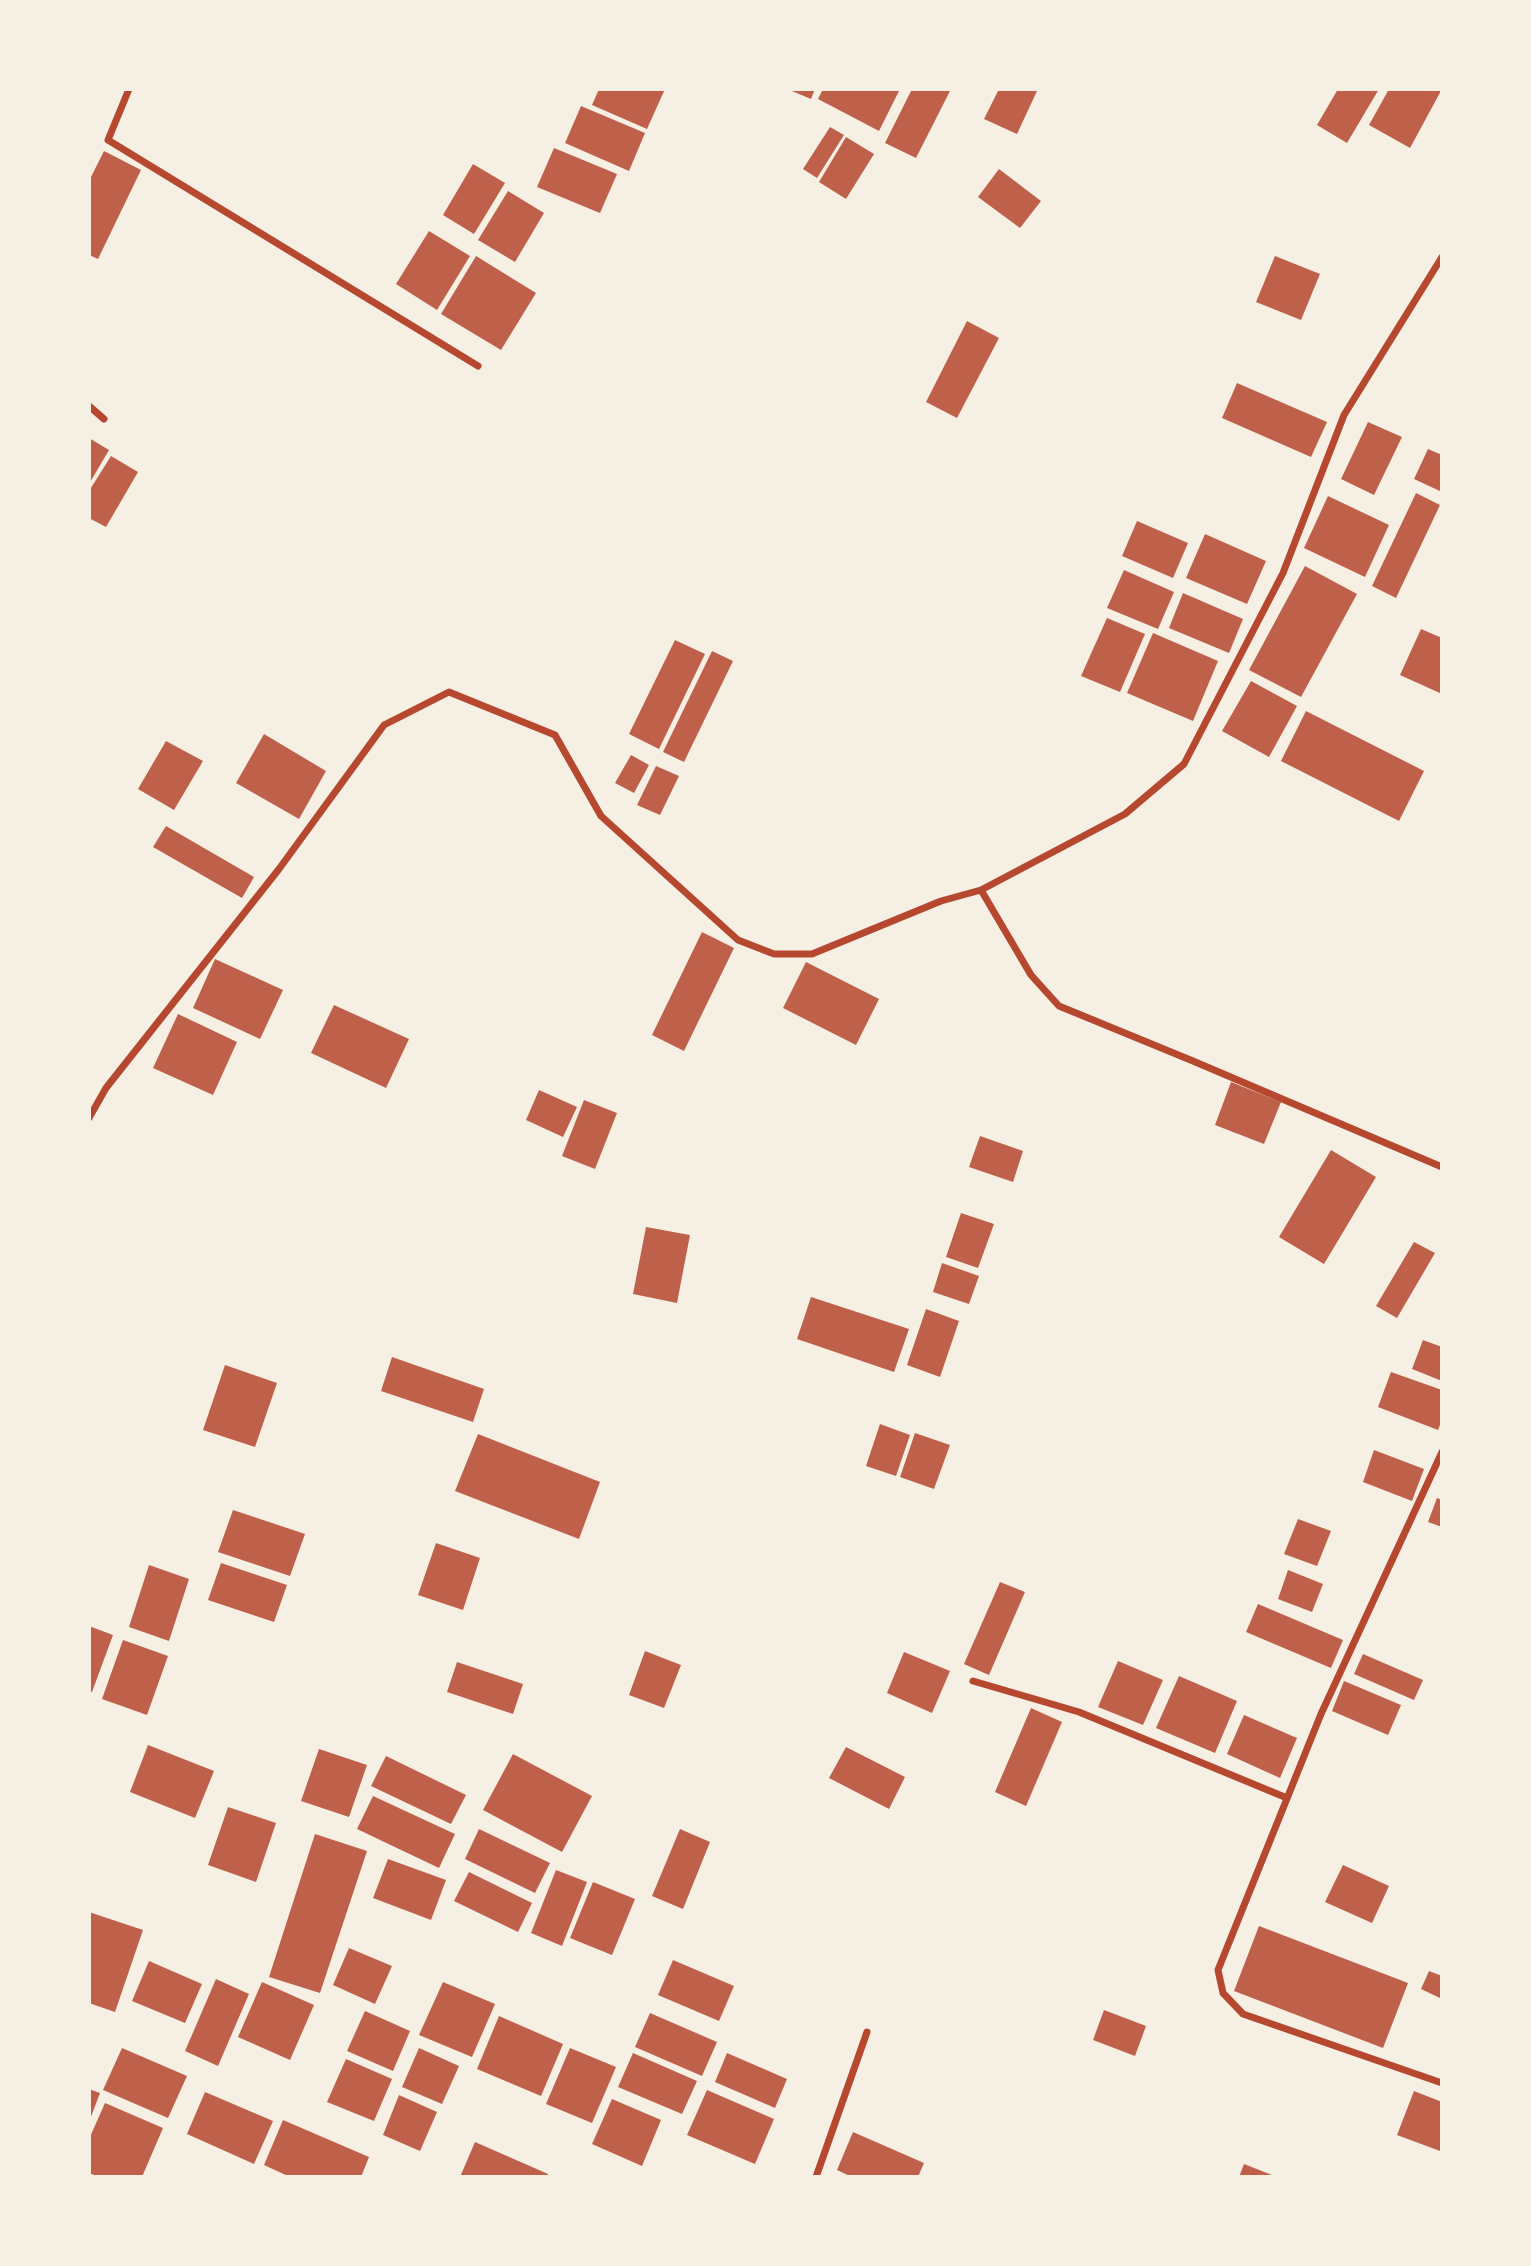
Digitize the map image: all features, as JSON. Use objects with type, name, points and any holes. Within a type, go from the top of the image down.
[{"type":"street","points":[[129,89],[108,140],[478,366]]},
{"type":"street","points":[[89,1118],[106,1088],[279,869],[384,725],[449,692],[555,735],[601,816],[738,940],[774,954],[811,954],[941,901],[981,890],[1125,814],[1184,764],[1283,573],[1344,415],[1442,257]]},
{"type":"street","points":[[89,406],[104,419]]},
{"type":"street","points":[[981,890],[1031,975],[1059,1006],[1194,1060],[1442,1167]]},
{"type":"street","points":[[1442,1452],[1321,1714],[1218,1970],[1223,1993],[1243,2014],[1442,2083]]},
{"type":"street","points":[[973,1681],[1079,1712],[1287,1798]]},
{"type":"street","points":[[816,2177],[867,2032]]},
{"type":"building","points":[[599,89],[665,89],[647,129],[592,105]]},
{"type":"building","points":[[787,89],[815,89],[811,99]]},
{"type":"building","points":[[823,89],[900,89],[879,131],[818,99]]},
{"type":"building","points":[[912,89],[951,89],[916,158],[885,143]]},
{"type":"building","points":[[999,89],[1037,91],[1017,134],[984,119]]},
{"type":"building","points":[[1338,89],[1379,89],[1347,143],[1317,125]]},
{"type":"building","points":[[1389,89],[1442,89],[1410,148],[1369,125]]},
{"type":"building","points":[[581,106],[645,133],[629,171],[565,143]]},
{"type":"building","points":[[830,127],[844,135],[817,178],[803,169]]},
{"type":"building","points":[[846,137],[874,154],[846,199],[819,182]]},
{"type":"building","points":[[554,148],[617,174],[600,213],[537,187]]},
{"type":"building","points":[[104,151],[141,170],[98,259],[89,255],[89,181]]},
{"type":"building","points":[[473,164],[505,183],[474,234],[443,215]]},
{"type":"building","points":[[999,169],[1041,201],[1020,228],[978,197]]},
{"type":"building","points":[[508,191],[544,213],[515,262],[478,240]]},
{"type":"building","points":[[429,231],[470,256],[437,310],[396,284]]},
{"type":"building","points":[[476,256],[536,293],[501,350],[441,314]]},
{"type":"building","points":[[1275,256],[1320,274],[1301,320],[1256,302]]},
{"type":"building","points":[[967,321],[999,338],[957,418],[926,402]]},
{"type":"building","points":[[1237,383],[1327,422],[1311,457],[1222,418]]},
{"type":"building","points":[[1368,422],[1402,437],[1374,495],[1341,479]]},
{"type":"building","points":[[89,438],[109,450],[89,484]]},
{"type":"building","points":[[1428,449],[1442,455],[1442,492],[1414,479]]},
{"type":"building","points":[[111,456],[138,472],[106,527],[89,518],[89,491]]},
{"type":"building","points":[[1416,493],[1440,505],[1396,598],[1372,586]]},
{"type":"building","points":[[1328,496],[1389,525],[1365,577],[1304,548]]},
{"type":"building","points":[[1137,521],[1188,543],[1173,578],[1122,556]]},
{"type":"building","points":[[1205,534],[1266,561],[1247,604],[1186,578]]},
{"type":"building","points":[[1305,566],[1357,594],[1301,697],[1249,670]]},
{"type":"building","points":[[1124,570],[1174,592],[1158,629],[1107,608]]},
{"type":"building","points":[[1183,593],[1243,619],[1229,653],[1169,628]]},
{"type":"building","points":[[1107,618],[1145,634],[1120,692],[1081,676]]},
{"type":"building","points":[[1421,629],[1442,638],[1442,694],[1400,675]]},
{"type":"building","points":[[1153,633],[1218,661],[1193,721],[1127,693]]},
{"type":"building","points":[[675,640],[705,654],[659,749],[629,734]]},
{"type":"building","points":[[712,651],[733,661],[684,762],[663,752]]},
{"type":"building","points":[[1251,681],[1297,706],[1269,757],[1222,731]]},
{"type":"building","points":[[1306,711],[1424,771],[1399,821],[1281,761]]},
{"type":"building","points":[[264,734],[326,771],[299,819],[236,783]]},
{"type":"building","points":[[166,741],[203,761],[174,810],[138,789]]},
{"type":"building","points":[[631,755],[649,765],[634,793],[615,783]]},
{"type":"building","points":[[656,766],[679,776],[660,815],[637,805]]},
{"type":"building","points":[[166,826],[254,877],[242,898],[153,847]]},
{"type":"building","points":[[702,932],[734,948],[684,1051],[652,1035]]},
{"type":"building","points":[[215,959],[283,990],[260,1039],[193,1008]]},
{"type":"building","points":[[806,962],[879,999],[856,1045],[783,1008]]},
{"type":"building","points":[[334,1005],[409,1039],[386,1088],[311,1053]]},
{"type":"building","points":[[178,1014],[237,1042],[213,1095],[153,1068]]},
{"type":"building","points":[[1231,1082],[1281,1102],[1264,1144],[1215,1125]]},
{"type":"building","points":[[539,1090],[577,1107],[563,1137],[526,1120]]},
{"type":"building","points":[[584,1100],[617,1113],[595,1169],[562,1156]]},
{"type":"building","points":[[980,1136],[1023,1151],[1013,1182],[969,1167]]},
{"type":"building","points":[[1331,1150],[1376,1177],[1324,1264],[1279,1237]]},
{"type":"building","points":[[961,1213],[994,1224],[978,1268],[946,1257]]},
{"type":"building","points":[[646,1227],[690,1235],[677,1303],[633,1294]]},
{"type":"building","points":[[1414,1242],[1435,1253],[1397,1318],[1376,1306]]},
{"type":"building","points":[[942,1263],[979,1276],[969,1304],[933,1292]]},
{"type":"building","points":[[811,1297],[909,1329],[894,1372],[797,1339]]},
{"type":"building","points":[[926,1309],[959,1321],[940,1377],[907,1365]]},
{"type":"building","points":[[1423,1340],[1442,1347],[1442,1381],[1412,1369]]},
{"type":"building","points":[[392,1357],[484,1389],[473,1422],[381,1391]]},
{"type":"building","points":[[225,1365],[277,1383],[255,1447],[203,1430]]},
{"type":"building","points":[[1391,1372],[1442,1390],[1442,1420],[1438,1430],[1378,1407]]},
{"type":"building","points":[[880,1424],[910,1435],[896,1476],[866,1466]]},
{"type":"building","points":[[915,1433],[950,1445],[934,1489],[900,1477]]},
{"type":"building","points":[[478,1434],[600,1482],[579,1539],[455,1491]]},
{"type":"building","points":[[1374,1450],[1424,1469],[1412,1501],[1363,1482]]},
{"type":"building","points":[[1437,1498],[1442,1500],[1442,1527],[1428,1522]]},
{"type":"building","points":[[233,1510],[305,1534],[290,1576],[218,1552]]},
{"type":"building","points":[[1298,1519],[1331,1531],[1317,1566],[1284,1554]]},
{"type":"building","points":[[436,1543],[480,1558],[463,1610],[418,1595]]},
{"type":"building","points":[[221,1563],[287,1585],[274,1622],[208,1600]]},
{"type":"building","points":[[149,1565],[189,1579],[169,1641],[129,1627]]},
{"type":"building","points":[[1288,1570],[1323,1584],[1312,1612],[1278,1599]]},
{"type":"building","points":[[1000,1582],[1025,1592],[989,1675],[964,1664]]},
{"type":"building","points":[[1258,1604],[1343,1640],[1331,1668],[1246,1632]]},
{"type":"building","points":[[89,1626],[113,1635],[92,1692],[89,1691]]},
{"type":"building","points":[[123,1640],[168,1656],[147,1715],[102,1699]]},
{"type":"building","points":[[645,1651],[681,1665],[664,1708],[629,1695]]},
{"type":"building","points":[[904,1652],[950,1671],[932,1713],[887,1693]]},
{"type":"building","points":[[1363,1654],[1423,1680],[1414,1700],[1354,1674]]},
{"type":"building","points":[[1118,1661],[1163,1680],[1143,1725],[1098,1707]]},
{"type":"building","points":[[457,1662],[523,1684],[513,1714],[447,1692]]},
{"type":"building","points":[[1179,1676],[1237,1701],[1215,1753],[1156,1728]]},
{"type":"building","points":[[1344,1681],[1401,1705],[1388,1735],[1332,1711]]},
{"type":"building","points":[[1031,1708],[1062,1722],[1026,1806],[995,1792]]},
{"type":"building","points":[[1244,1715],[1297,1738],[1280,1778],[1227,1754]]},
{"type":"building","points":[[148,1745],[214,1771],[195,1818],[130,1792]]},
{"type":"building","points":[[846,1747],[905,1777],[889,1809],[829,1778]]},
{"type":"building","points":[[319,1749],[367,1765],[349,1817],[301,1801]]},
{"type":"building","points":[[513,1754],[592,1796],[562,1852],[483,1810]]},
{"type":"building","points":[[386,1756],[466,1795],[451,1824],[371,1786]]},
{"type":"building","points":[[373,1796],[455,1834],[439,1868],[357,1829]]},
{"type":"building","points":[[228,1807],[276,1823],[256,1882],[208,1865]]},
{"type":"building","points":[[479,1829],[550,1863],[535,1893],[465,1859]]},
{"type":"building","points":[[680,1829],[710,1842],[683,1909],[652,1896]]},
{"type":"building","points":[[315,1834],[367,1851],[320,1993],[269,1977]]},
{"type":"building","points":[[388,1859],[446,1880],[431,1920],[373,1898]]},
{"type":"building","points":[[1343,1865],[1389,1886],[1372,1923],[1325,1902]]},
{"type":"building","points":[[556,1870],[587,1882],[562,1946],[531,1933]]},
{"type":"building","points":[[469,1872],[532,1903],[518,1932],[454,1901]]},
{"type":"building","points":[[593,1882],[635,1899],[612,1955],[570,1938]]},
{"type":"building","points":[[89,1912],[143,1930],[115,2012],[89,2003]]},
{"type":"building","points":[[1259,1926],[1408,1983],[1383,2048],[1234,1991]]},
{"type":"building","points":[[349,1948],[392,1966],[375,2004],[333,1985]]},
{"type":"building","points":[[673,1960],[734,1986],[719,2021],[658,1995]]},
{"type":"building","points":[[149,1961],[202,1984],[185,2023],[132,2001]]},
{"type":"building","points":[[1429,1971],[1442,1976],[1442,1999],[1421,1989]]},
{"type":"building","points":[[216,1979],[249,1994],[218,2066],[185,2051]]},
{"type":"building","points":[[262,1982],[314,2005],[290,2060],[238,2037]]},
{"type":"building","points":[[443,1982],[495,2004],[472,2057],[419,2035]]},
{"type":"building","points":[[1104,2010],[1146,2026],[1135,2056],[1093,2040]]},
{"type":"building","points":[[365,2011],[410,2031],[393,2071],[347,2051]]},
{"type":"building","points":[[650,2013],[717,2042],[702,2076],[635,2047]]},
{"type":"building","points":[[499,2016],[563,2044],[541,2096],[477,2069]]},
{"type":"building","points":[[122,2048],[187,2076],[168,2118],[103,2090]]},
{"type":"building","points":[[419,2048],[459,2066],[442,2104],[402,2087]]},
{"type":"building","points":[[570,2048],[616,2067],[592,2123],[546,2104]]},
{"type":"building","points":[[633,2053],[697,2081],[682,2114],[618,2087]]},
{"type":"building","points":[[727,2053],[787,2079],[775,2108],[715,2082]]},
{"type":"building","points":[[346,2059],[392,2079],[374,2121],[327,2102]]},
{"type":"building","points":[[89,2089],[100,2093],[89,2122]]},
{"type":"building","points":[[707,2090],[774,2119],[755,2164],[687,2135]]},
{"type":"building","points":[[1414,2091],[1442,2102],[1440,2151],[1397,2135]]},
{"type":"building","points":[[205,2092],[273,2121],[254,2164],[187,2134]]},
{"type":"building","points":[[399,2095],[437,2112],[420,2151],[383,2135]]},
{"type":"building","points":[[612,2099],[661,2120],[642,2166],[592,2144]]},
{"type":"building","points":[[105,2103],[163,2128],[142,2177],[99,2177],[89,2173],[89,2139]]},
{"type":"building","points":[[283,2120],[369,2157],[361,2177],[290,2177],[264,2165]]},
{"type":"building","points":[[853,2132],[924,2163],[918,2177],[852,2177],[837,2170]]},
{"type":"building","points":[[475,2142],[548,2174],[547,2177],[460,2177]]},
{"type":"building","points":[[1244,2164],[1277,2177],[1239,2177]]}]
